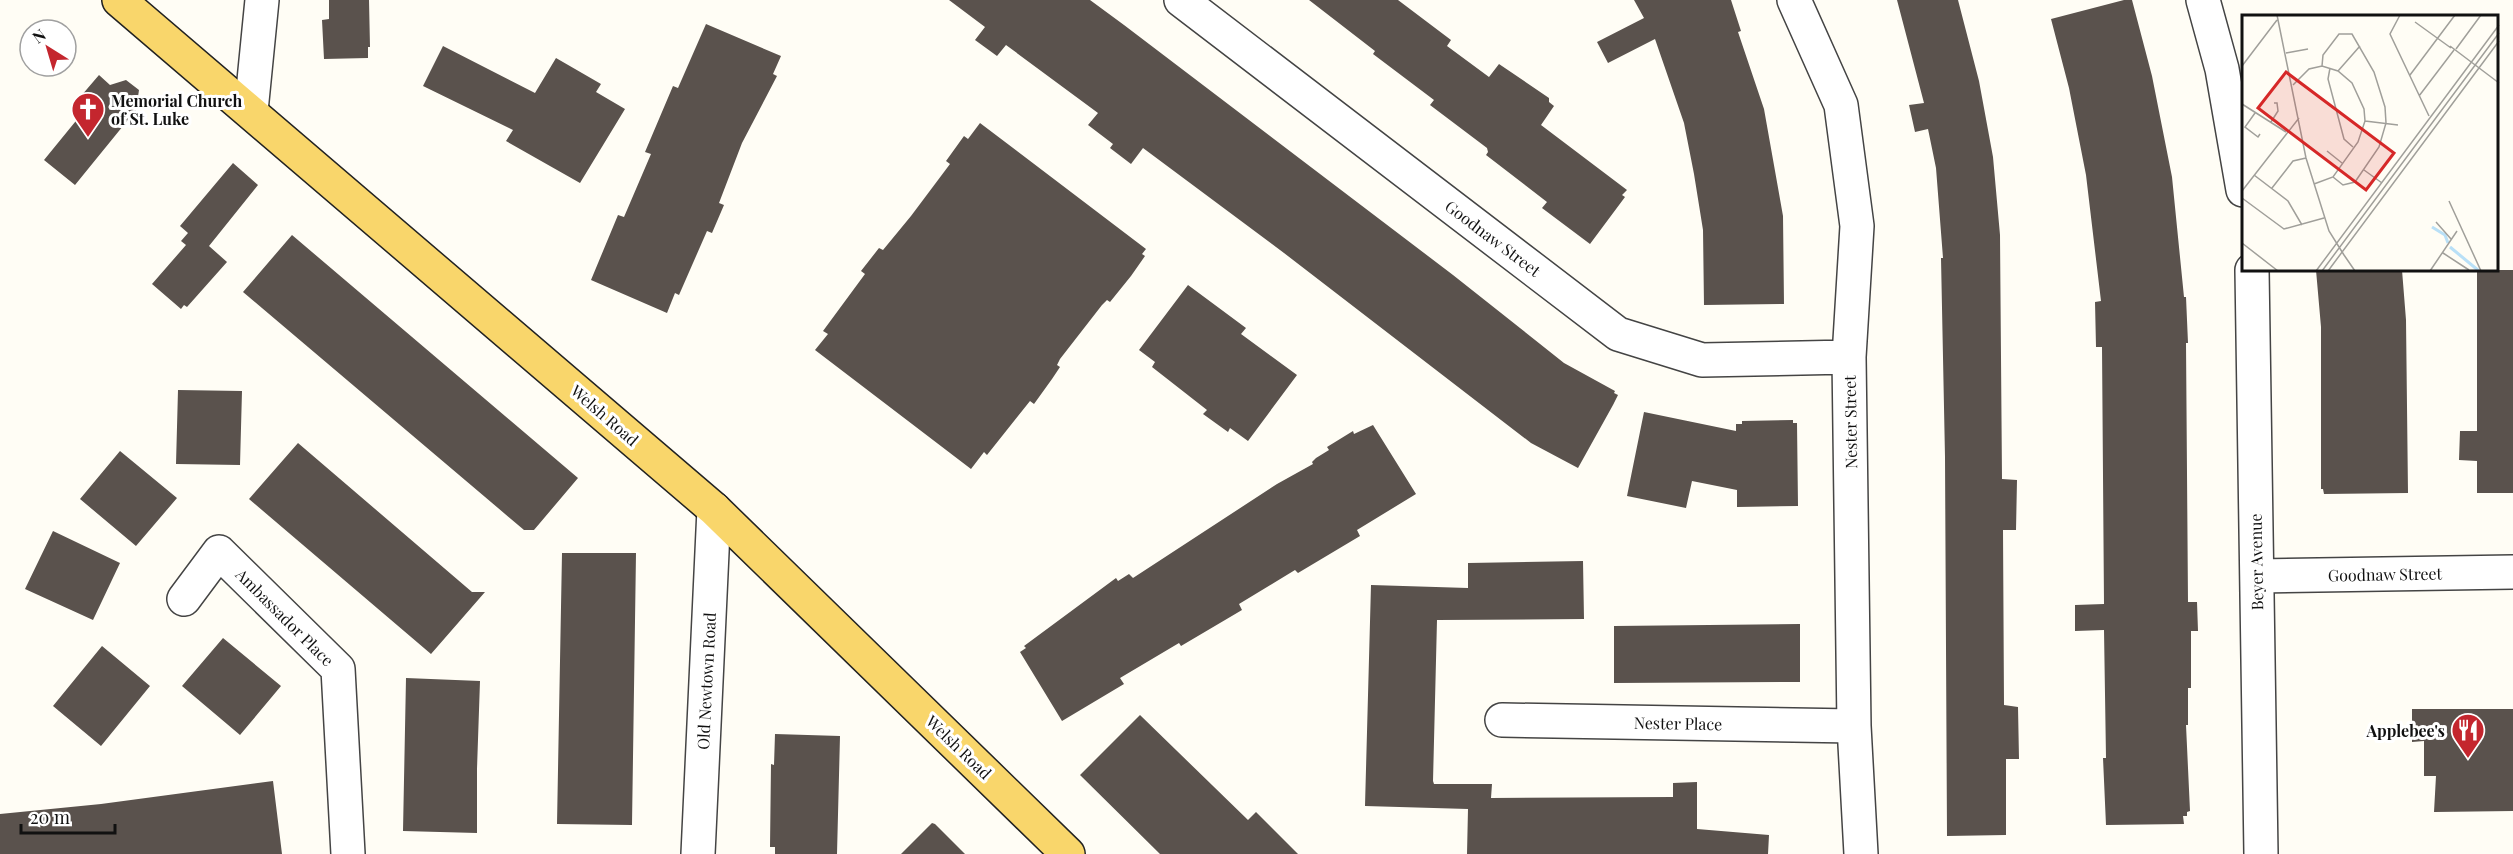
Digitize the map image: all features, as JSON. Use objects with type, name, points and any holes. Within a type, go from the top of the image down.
[{"type":"main road","name":"Welsh Road","points":[[119,0],[714,509],[1068,854]]},
{"type":"street","points":[[251,111],[262,0]]},
{"type":"street","name":"Goodnaw Street","points":[[1181,0],[1618,334],[1702,360],[1849,357]]},
{"type":"street","name":"Nester Street","points":[[1794,0],[1841,105],[1857,226],[1849,357],[1854,726],[1861,854]]},
{"type":"street","points":[[2203,0],[2223,69],[2242,184]]},
{"type":"street","name":"Beyer Avenue","points":[[2252,272],[2261,854]]},
{"type":"street","name":"Old Newtown Road","points":[[698,854],[714,509]]},
{"type":"street","name":"Ambassador Place","points":[[184,599],[219,552],[338,669],[348,854]]},
{"type":"street","name":"Goodnaw Street","points":[[2257,576],[2513,572]]},
{"type":"street","name":"Nester Place","points":[[1502,720],[1854,726]]},
{"type":"building","points":[[329,0],[369,0],[370,47],[368,47],[368,58],[324,59],[322,20],[329,19]]},
{"type":"building","points":[[949,0],[1090,0],[1124,25],[1453,275],[1564,363],[1615,391],[1614,393],[1618,395],[1578,468],[1531,443],[1143,148],[1131,164],[1110,148],[1113,144],[1088,125],[1098,113],[1006,45],[997,56],[975,40],[985,27]]},
{"type":"building","points":[[1309,0],[1398,0],[1451,40],[1447,46],[1489,77],[1499,64],[1549,98],[1549,102],[1554,106],[1541,125],[1627,190],[1622,195],[1625,197],[1590,244],[1542,208],[1547,202],[1486,155],[1487,148],[1430,105],[1434,100],[1373,54],[1375,51]]},
{"type":"building","points":[[1634,0],[1731,0],[1741,31],[1738,32],[1764,109],[1783,216],[1784,304],[1704,305],[1703,230],[1694,174],[1684,123],[1655,39],[1608,63],[1597,42],[1644,18]]},
{"type":"building","points":[[1897,0],[1958,0],[1979,81],[1993,157],[2000,235],[2002,479],[2017,480],[2016,530],[2003,530],[2004,705],[2018,707],[2019,759],[2006,759],[2006,835],[1947,836],[1945,457],[1941,258],[1943,258],[1936,168],[1928,129],[1915,132],[1909,105],[1924,103]]},
{"type":"building","points":[[2124,0],[2132,0],[2152,76],[2172,177],[2184,297],[2186,297],[2188,602],[2197,602],[2198,631],[2191,631],[2191,688],[2188,688],[2188,725],[2186,725],[2190,811],[2187,812],[2187,816],[2183,816],[2184,824],[2106,825],[2103,758],[2106,758],[2104,630],[2075,631],[2075,605],[2104,604],[2102,347],[2096,347],[2095,302],[2101,301],[2086,175],[2069,88],[2051,19]]},
{"type":"building","points":[[706,24],[781,56],[773,74],[777,76],[742,143],[719,203],[724,205],[712,233],[707,231],[679,295],[675,293],[667,313],[591,280],[618,215],[624,217],[651,154],[645,152],[673,86],[678,88]]},
{"type":"building","points":[[443,46],[535,93],[556,58],[601,84],[596,92],[625,109],[580,183],[506,141],[513,130],[423,86]]},
{"type":"building","name":"Memorial Church of St. Luke","points":[[99,75],[110,85],[126,80],[139,90],[136,110],[75,185],[44,160],[84,111],[75,103]]},
{"type":"building","points":[[980,123],[1146,249],[1142,254],[1145,256],[1131,276],[1110,302],[1107,300],[1102,305],[1060,359],[1057,365],[1060,367],[1034,404],[1030,401],[987,455],[984,452],[971,469],[815,350],[828,334],[823,331],[865,274],[861,271],[879,248],[883,250],[911,216],[950,164],[946,161],[964,136],[968,139]]},
{"type":"building","points":[[233,163],[258,185],[209,246],[227,262],[187,307],[184,305],[181,309],[152,284],[186,245],[181,241],[188,233],[180,226]]},
{"type":"building","points":[[292,235],[578,478],[534,530],[524,530],[243,292]]},
{"type":"building","points":[[2513,270],[2513,493],[2477,493],[2477,461],[2459,460],[2460,431],[2477,431],[2477,272]]},
{"type":"building","points":[[2316,272],[2402,272],[2406,320],[2408,493],[2324,494],[2321,489],[2321,327]]},
{"type":"building","points":[[1188,285],[1246,328],[1241,334],[1297,375],[1248,441],[1230,428],[1228,432],[1203,414],[1207,410],[1152,367],[1155,362],[1139,350]]},
{"type":"building","points":[[178,390],[242,391],[240,465],[176,464]]},
{"type":"building","points":[[1644,412],[1736,431],[1736,424],[1742,424],[1742,421],[1793,420],[1793,423],[1797,423],[1798,506],[1737,507],[1737,490],[1692,481],[1686,508],[1627,496]]},
{"type":"building","points":[[1373,425],[1416,494],[1357,530],[1360,536],[1298,573],[1295,570],[1239,604],[1242,610],[1181,646],[1179,643],[1120,678],[1124,684],[1062,721],[1020,652],[1026,648],[1024,646],[1116,578],[1118,581],[1129,574],[1133,578],[1277,484],[1313,464],[1316,458],[1329,450],[1327,447],[1353,431],[1354,434]]},
{"type":"building","points":[[298,443],[472,592],[485,592],[431,654],[249,499]]},
{"type":"building","points":[[120,451],[177,498],[136,546],[80,499]]},
{"type":"building","points":[[53,531],[120,563],[93,620],[25,589]]},
{"type":"building","points":[[562,553],[636,553],[632,825],[557,824]]},
{"type":"building","points":[[1583,561],[1584,619],[1437,620],[1434,784],[1492,784],[1491,798],[1673,797],[1673,783],[1697,782],[1697,829],[1769,835],[1768,854],[1467,854],[1468,809],[1365,806],[1371,585],[1468,588],[1468,563]]},
{"type":"building","points":[[1800,624],[1800,682],[1614,683],[1614,626]]},
{"type":"building","points":[[223,638],[281,686],[240,735],[182,686]]},
{"type":"building","points":[[102,646],[150,686],[101,746],[53,706]]},
{"type":"building","points":[[406,678],[480,681],[477,833],[403,831]]},
{"type":"building","name":"Applebee's","points":[[2412,709],[2513,709],[2513,811],[2434,812],[2436,776],[2424,776],[2424,741],[2412,742]]},
{"type":"building","points":[[1140,715],[1248,820],[1256,812],[1298,854],[1160,854],[1080,775]]},
{"type":"building","points":[[775,734],[840,736],[837,854],[775,854],[775,847],[770,847],[771,764],[774,765]]},
{"type":"building","points":[[273,781],[282,854],[0,854],[0,814],[101,804]]},
{"type":"building","points":[[932,823],[935,824],[965,854],[901,854]]},
{"type":"place","name":"Memorial Church of St. Luke","points":[[88,138]]},
{"type":"place","name":"Applebee's","points":[[2468,759]]}]
